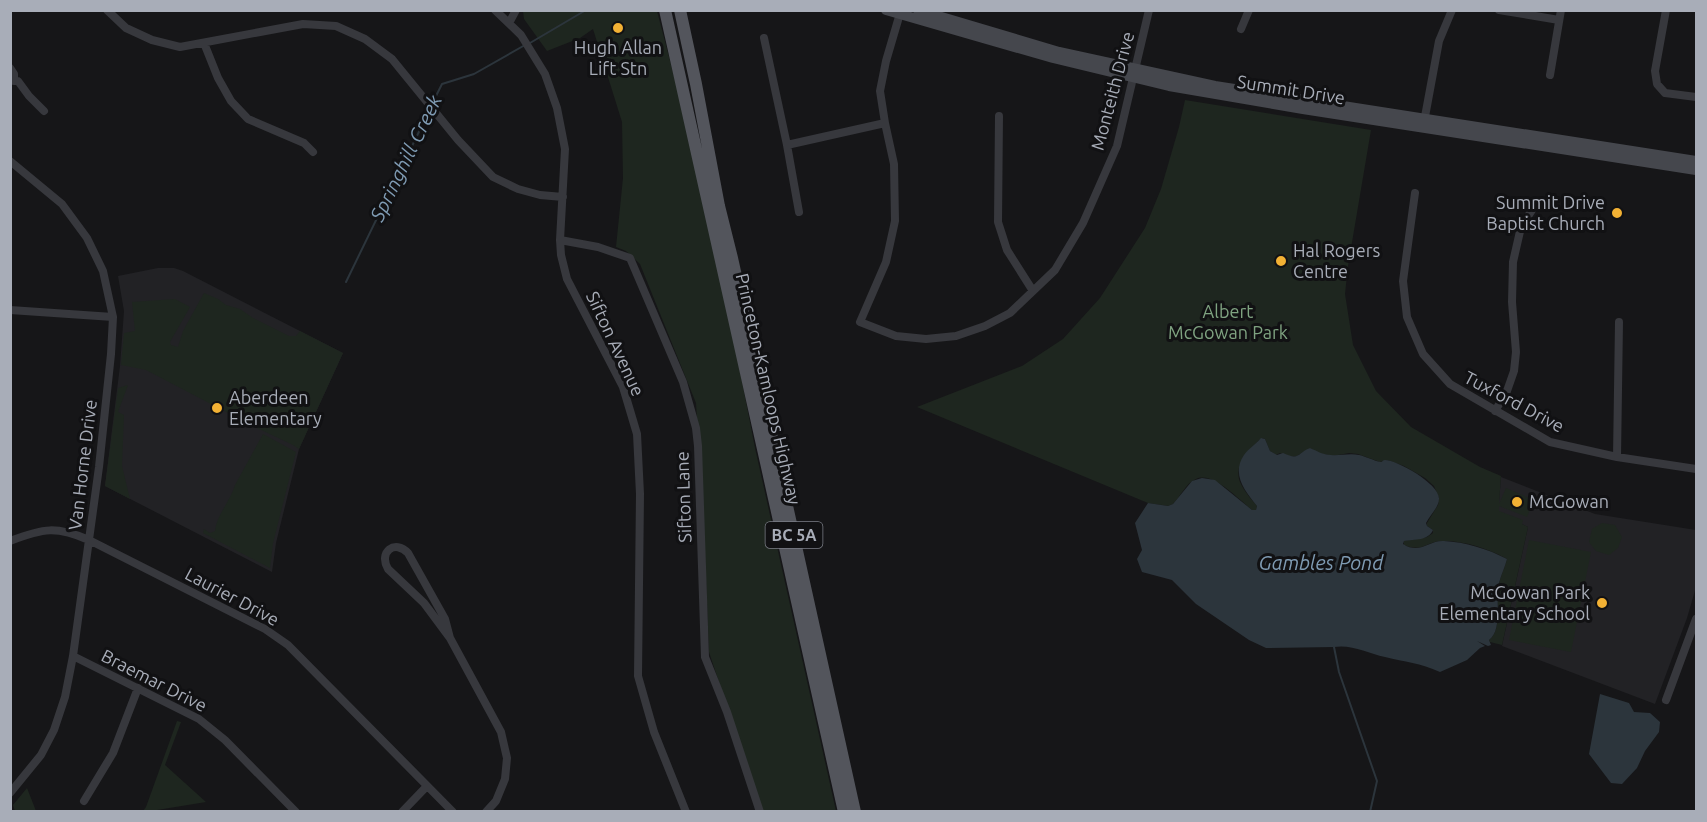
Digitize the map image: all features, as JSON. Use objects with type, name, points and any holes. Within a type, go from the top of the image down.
[{"type":"main road","name":"Princeton-Kamloops Highway","points":[[665,10],[844,812]]},
{"type":"main road","name":"Summit Drive","points":[[886,10],[901,12],[1053,58],[1696,170]]},
{"type":"main road","name":"Summit Drive","points":[[918,10],[1135,73]]},
{"type":"main road","name":"Princeton-Kamloops Highway","points":[[681,14],[719,206],[855,812]]},
{"type":"main road","name":"Summit Drive","points":[[1424,123],[1498,129],[1696,161]]},
{"type":"street","points":[[107,10],[126,28],[152,40],[180,46],[303,24],[336,26],[365,39],[392,59],[458,140],[493,177],[518,189],[540,195],[563,197]]},
{"type":"street","name":"Sifton Avenue","points":[[495,10],[521,35],[545,74],[557,108],[565,149],[561,255],[567,279],[623,387],[637,434],[640,494],[638,676],[654,732],[687,812]]},
{"type":"street","points":[[509,23],[516,10]]},
{"type":"street","name":"Monteith Drive","points":[[885,123],[894,164],[895,221],[886,262],[860,322],[896,336],[926,339],[956,336],[985,326],[1010,313],[1055,270],[1083,223],[1117,146],[1149,10]]},
{"type":"street","points":[[1241,29],[1249,10]]},
{"type":"street","points":[[1424,123],[1439,41],[1452,10]]},
{"type":"street","points":[[1499,10],[1559,20]]},
{"type":"street","points":[[1550,75],[1561,10]]},
{"type":"street","points":[[1666,10],[1655,71],[1657,84],[1665,93],[1696,98]]},
{"type":"street","points":[[787,145],[885,123],[880,91],[886,61],[901,12]]},
{"type":"street","points":[[765,38],[799,212]]},
{"type":"street","points":[[204,43],[222,86],[231,101],[248,119],[304,143],[313,152]]},
{"type":"street","points":[[10,68],[14,74],[12,83]]},
{"type":"street","points":[[12,83],[18,81],[28,96],[44,111]]},
{"type":"street","points":[[999,116],[998,222],[1007,250],[1033,291]]},
{"type":"street","name":"Van Horne Drive","points":[[10,161],[62,204],[87,238],[103,271],[113,317],[109,372],[89,540],[65,697],[54,730],[40,755],[10,793]]},
{"type":"street","name":"Tuxford Drive","points":[[1415,193],[1403,281],[1407,317],[1423,354],[1450,384],[1550,442],[1617,457],[1696,469]]},
{"type":"street","points":[[1495,411],[1507,391],[1514,371],[1516,352],[1512,302],[1513,262],[1521,227],[1532,210]]},
{"type":"street","name":"Sifton Lane","points":[[560,240],[598,247],[630,258],[682,382],[696,428],[698,446],[705,657],[727,712],[760,812]]},
{"type":"street","points":[[10,310],[113,317]]},
{"type":"street","points":[[1617,457],[1619,322]]},
{"type":"street","name":"Laurier Drive","points":[[10,541],[50,529],[68,531],[265,629],[288,645],[453,812]]},
{"type":"street","points":[[450,638],[444,619],[408,553],[398,547],[392,548],[384,557],[385,564],[424,603],[450,638],[501,732],[507,758],[505,779],[496,801],[486,812]]},
{"type":"street","points":[[1666,700],[1696,619]]},
{"type":"street","name":"Braemar Drive","points":[[73,656],[212,728],[296,812]]},
{"type":"street","points":[[84,801],[113,753],[138,688]]},
{"type":"street","points":[[402,812],[427,786]]},
{"type":"shaded area","name":"Aberdeen Elementary","points":[[158,268],[174,268],[183,271],[343,353],[299,449],[276,543],[272,572],[105,486],[120,366],[124,311],[118,276]]},
{"type":"shaded area","name":"McGowan Park Elementary School","points":[[1501,477],[1595,514],[1696,530],[1696,587],[1655,704],[1502,646],[1528,527],[1498,513]]},
{"type":"green space","points":[[523,11],[657,11],[686,122],[730,320],[755,448],[836,811],[762,811],[709,652],[696,403],[640,264],[626,251],[616,247],[623,178],[622,122],[593,29],[580,38],[547,51],[524,19]]},
{"type":"green space","name":"Albert McGowan Park","points":[[1185,100],[1371,130],[1345,294],[1353,345],[1376,391],[1411,427],[1480,467],[1501,476],[1499,504],[1506,488],[1534,500],[1527,517],[1499,506],[1499,511],[1523,520],[1522,524],[1528,527],[1502,645],[1489,640],[1496,629],[1499,583],[1507,559],[1461,542],[1439,541],[1416,548],[1404,545],[1404,541],[1427,537],[1433,533],[1427,523],[1438,505],[1439,498],[1434,486],[1404,466],[1387,460],[1380,462],[1358,454],[1333,456],[1318,453],[1310,448],[1297,456],[1290,457],[1280,453],[1276,455],[1270,451],[1265,439],[1262,438],[1244,457],[1238,476],[1246,492],[1257,506],[1256,510],[1252,510],[1218,483],[1203,478],[1192,481],[1173,504],[1168,506],[1148,503],[917,407],[1022,366],[1063,339],[1100,298],[1145,228],[1161,189]]},
{"type":"green space","points":[[204,293],[226,305],[240,309],[289,336],[296,336],[300,331],[343,353],[299,449],[146,370],[121,365],[124,333],[135,331],[132,302],[175,299],[190,307],[170,342],[171,345],[178,347],[183,331]]},
{"type":"green space","points":[[128,385],[118,412],[124,415],[122,466],[130,499],[105,486],[118,388]]},
{"type":"green space","points":[[263,434],[296,452],[273,543],[270,568],[203,533],[204,529],[210,533],[215,531],[221,513]]},
{"type":"green space","points":[[1602,523],[1615,525],[1622,537],[1618,548],[1609,555],[1596,551],[1589,542],[1592,529]]},
{"type":"green space","points":[[1529,540],[1591,552],[1571,652],[1509,640]]},
{"type":"green space","points":[[177,721],[181,722],[165,765],[206,802],[143,811],[146,807]]},
{"type":"green space","points":[[27,788],[36,811],[15,811],[13,805]]},
{"type":"water","name":"Gambles Pond","points":[[1261,438],[1265,439],[1270,451],[1277,455],[1283,453],[1296,456],[1310,448],[1328,455],[1359,455],[1381,462],[1391,461],[1426,480],[1433,487],[1439,499],[1426,523],[1433,530],[1425,538],[1404,541],[1403,544],[1419,548],[1439,541],[1460,543],[1507,559],[1499,583],[1497,622],[1496,629],[1489,640],[1491,645],[1477,641],[1485,646],[1467,660],[1440,672],[1347,647],[1266,648],[1249,640],[1196,604],[1172,580],[1142,572],[1137,559],[1142,550],[1135,523],[1148,503],[1168,506],[1173,504],[1192,481],[1202,478],[1215,480],[1252,510],[1256,510],[1257,506],[1241,482],[1239,469],[1244,455]]},
{"type":"water","points":[[1600,694],[1629,703],[1634,712],[1650,713],[1660,722],[1659,732],[1645,751],[1637,768],[1622,784],[1611,783],[1589,754]]},
{"type":"waterway","name":"Springhill Creek","points":[[530,43],[586,10]]},
{"type":"waterway","name":"Springhill Creek","points":[[432,104],[442,84],[474,74],[525,45]]},
{"type":"waterway","name":"Springhill Creek","points":[[346,282],[430,109]]},
{"type":"waterway","points":[[1334,647],[1339,672],[1377,781],[1370,812]]},
{"type":"place","name":"Hugh Allan Lift Stn","points":[[618,28]]},
{"type":"place","name":"Summit Drive Baptist Church","points":[[1617,213]]},
{"type":"place","name":"Hal Rogers Centre","points":[[1281,261]]},
{"type":"place","name":"Aberdeen Elementary","points":[[217,408]]},
{"type":"place","name":"McGowan","points":[[1517,502]]},
{"type":"place","name":"McGowan Park Elementary School","points":[[1602,603]]}]
